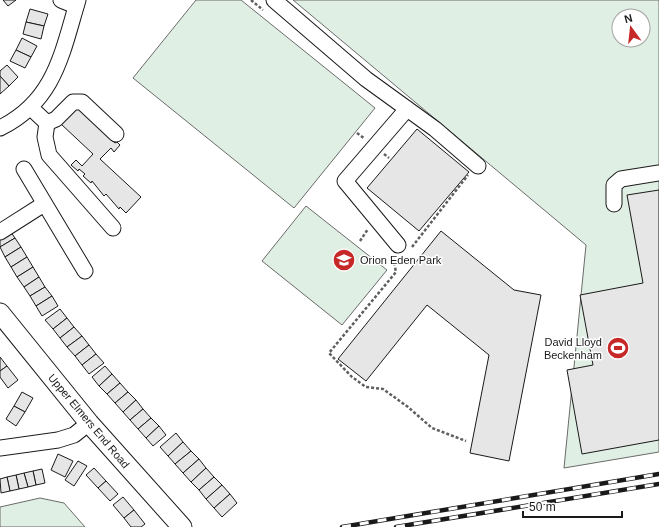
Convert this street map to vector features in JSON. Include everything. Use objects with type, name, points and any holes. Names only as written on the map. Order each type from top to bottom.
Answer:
[{"type":"main road","name":"Upper Elmers End Road","points":[[0,313],[89,423],[182,527]]},
{"type":"street","points":[[0,128],[31,108],[42,95],[56,71],[77,3],[61,0]]},
{"type":"street","points":[[274,0],[366,79],[435,129],[475,168]]},
{"type":"street","points":[[46,123],[56,119],[73,102],[82,102],[116,134]]},
{"type":"street","points":[[31,108],[46,123],[45,137],[49,155],[113,228]]},
{"type":"street","points":[[398,245],[345,181],[407,109]]},
{"type":"street","points":[[24,169],[85,271]]},
{"type":"street","points":[[614,204],[614,185],[621,179],[659,173]]},
{"type":"street","points":[[0,232],[44,204]]},
{"type":"street","points":[[0,448],[58,440],[74,435],[89,423]]},
{"type":"path","points":[[466,441],[432,428],[408,406],[382,389],[366,387],[352,377],[329,353],[396,272],[392,254],[398,245],[406,252],[475,168]]},
{"type":"green space","points":[[196,0],[241,0],[375,108],[294,208],[133,78]]},
{"type":"green space","points":[[293,0],[659,0],[659,452],[564,468],[586,245]]},
{"type":"green space","points":[[306,206],[387,270],[342,325],[262,261]]},
{"type":"green space","points":[[40,498],[64,503],[85,527],[0,527],[0,507]]},
{"type":"building","points":[[3,0],[16,0],[8,6]]},
{"type":"building","points":[[30,9],[48,14],[44,26],[26,22]]},
{"type":"building","points":[[26,22],[44,26],[41,39],[23,34]]},
{"type":"building","points":[[22,38],[37,46],[31,57],[16,50]]},
{"type":"building","points":[[16,50],[31,57],[25,68],[10,61]]},
{"type":"building","points":[[7,65],[18,77],[9,86],[0,76],[0,71]]},
{"type":"building","points":[[0,76],[9,86],[0,94]]},
{"type":"building","points":[[76,107],[83,114],[85,112],[92,119],[90,120],[115,143],[117,142],[120,145],[114,152],[111,148],[100,159],[141,197],[126,213],[120,207],[119,209],[106,194],[104,196],[92,181],[91,183],[83,176],[85,174],[79,169],[78,171],[71,165],[76,160],[82,166],[93,154],[61,124]]},
{"type":"building","points":[[417,129],[469,172],[419,231],[367,188]]},
{"type":"building","points":[[659,190],[659,440],[582,454],[567,370],[593,365],[580,295],[643,283],[627,195]]},
{"type":"building","points":[[8,228],[15,238],[0,247],[0,233]]},
{"type":"building","points":[[441,231],[514,290],[541,295],[509,461],[470,453],[489,355],[427,305],[366,381],[338,359]]},
{"type":"building","points":[[15,238],[21,247],[5,257],[0,247]]},
{"type":"building","points":[[21,247],[27,257],[11,267],[5,257]]},
{"type":"building","points":[[27,257],[33,267],[17,277],[11,267]]},
{"type":"building","points":[[33,267],[39,277],[24,287],[17,277]]},
{"type":"building","points":[[39,277],[45,287],[30,296],[24,287]]},
{"type":"building","points":[[45,287],[52,296],[36,306],[30,296]]},
{"type":"building","points":[[52,296],[58,306],[42,316],[36,306]]},
{"type":"building","points":[[60,309],[67,318],[53,329],[45,320]]},
{"type":"building","points":[[67,318],[74,327],[60,338],[53,329]]},
{"type":"building","points":[[74,327],[82,336],[67,347],[60,338]]},
{"type":"building","points":[[82,336],[89,345],[75,356],[67,347]]},
{"type":"building","points":[[89,345],[96,354],[82,365],[75,356]]},
{"type":"building","points":[[96,354],[104,363],[89,374],[82,365]]},
{"type":"building","points":[[0,357],[7,366],[0,371]]},
{"type":"building","points":[[7,366],[18,380],[8,388],[0,377],[0,371]]},
{"type":"building","points":[[105,366],[112,374],[99,386],[92,377]]},
{"type":"building","points":[[112,374],[120,383],[107,394],[99,386]]},
{"type":"building","points":[[120,383],[128,392],[115,403],[107,394]]},
{"type":"building","points":[[22,392],[33,398],[25,412],[14,406]]},
{"type":"building","points":[[128,392],[136,400],[123,412],[115,403]]},
{"type":"building","points":[[136,400],[143,409],[130,420],[123,412]]},
{"type":"building","points":[[14,406],[25,412],[16,426],[6,419]]},
{"type":"building","points":[[143,409],[151,418],[138,429],[130,420]]},
{"type":"building","points":[[151,418],[159,426],[146,438],[138,429]]},
{"type":"building","points":[[159,426],[166,435],[153,446],[146,438]]},
{"type":"building","points":[[176,433],[183,442],[168,456],[160,447]]},
{"type":"building","points":[[183,442],[191,451],[175,464],[168,456]]},
{"type":"building","points":[[191,451],[199,459],[183,473],[175,464]]},
{"type":"building","points":[[58,454],[73,461],[65,477],[51,470]]},
{"type":"building","points":[[199,459],[206,468],[191,482],[183,473]]},
{"type":"building","points":[[78,461],[87,466],[74,486],[65,480]]},
{"type":"building","points":[[94,468],[106,481],[98,488],[86,475]]},
{"type":"building","points":[[206,468],[214,477],[199,490],[191,482]]},
{"type":"building","points":[[42,469],[45,483],[36,485],[33,471]]},
{"type":"building","points":[[33,471],[36,485],[28,487],[24,473]]},
{"type":"building","points":[[24,473],[28,487],[19,489],[16,475]]},
{"type":"building","points":[[16,475],[19,489],[10,491],[7,477]]},
{"type":"building","points":[[7,477],[10,491],[1,493],[0,479]]},
{"type":"building","points":[[214,477],[222,485],[206,499],[199,490]]},
{"type":"building","points":[[106,481],[118,494],[110,501],[98,488]]},
{"type":"building","points":[[222,485],[230,494],[214,508],[206,499]]},
{"type":"building","points":[[230,494],[237,503],[222,517],[214,508]]},
{"type":"building","points":[[123,497],[134,510],[124,518],[113,505]]},
{"type":"building","points":[[134,510],[145,524],[141,527],[131,527],[124,518]]},
{"type":"railway","points":[[342,527],[659,474]]},
{"type":"railway","points":[[396,527],[659,484]]},
{"type":"place","name":"Orion Eden Park","points":[[344,260]]},
{"type":"place","name":"David Lloyd Beckenham","points":[[618,348]]}]
